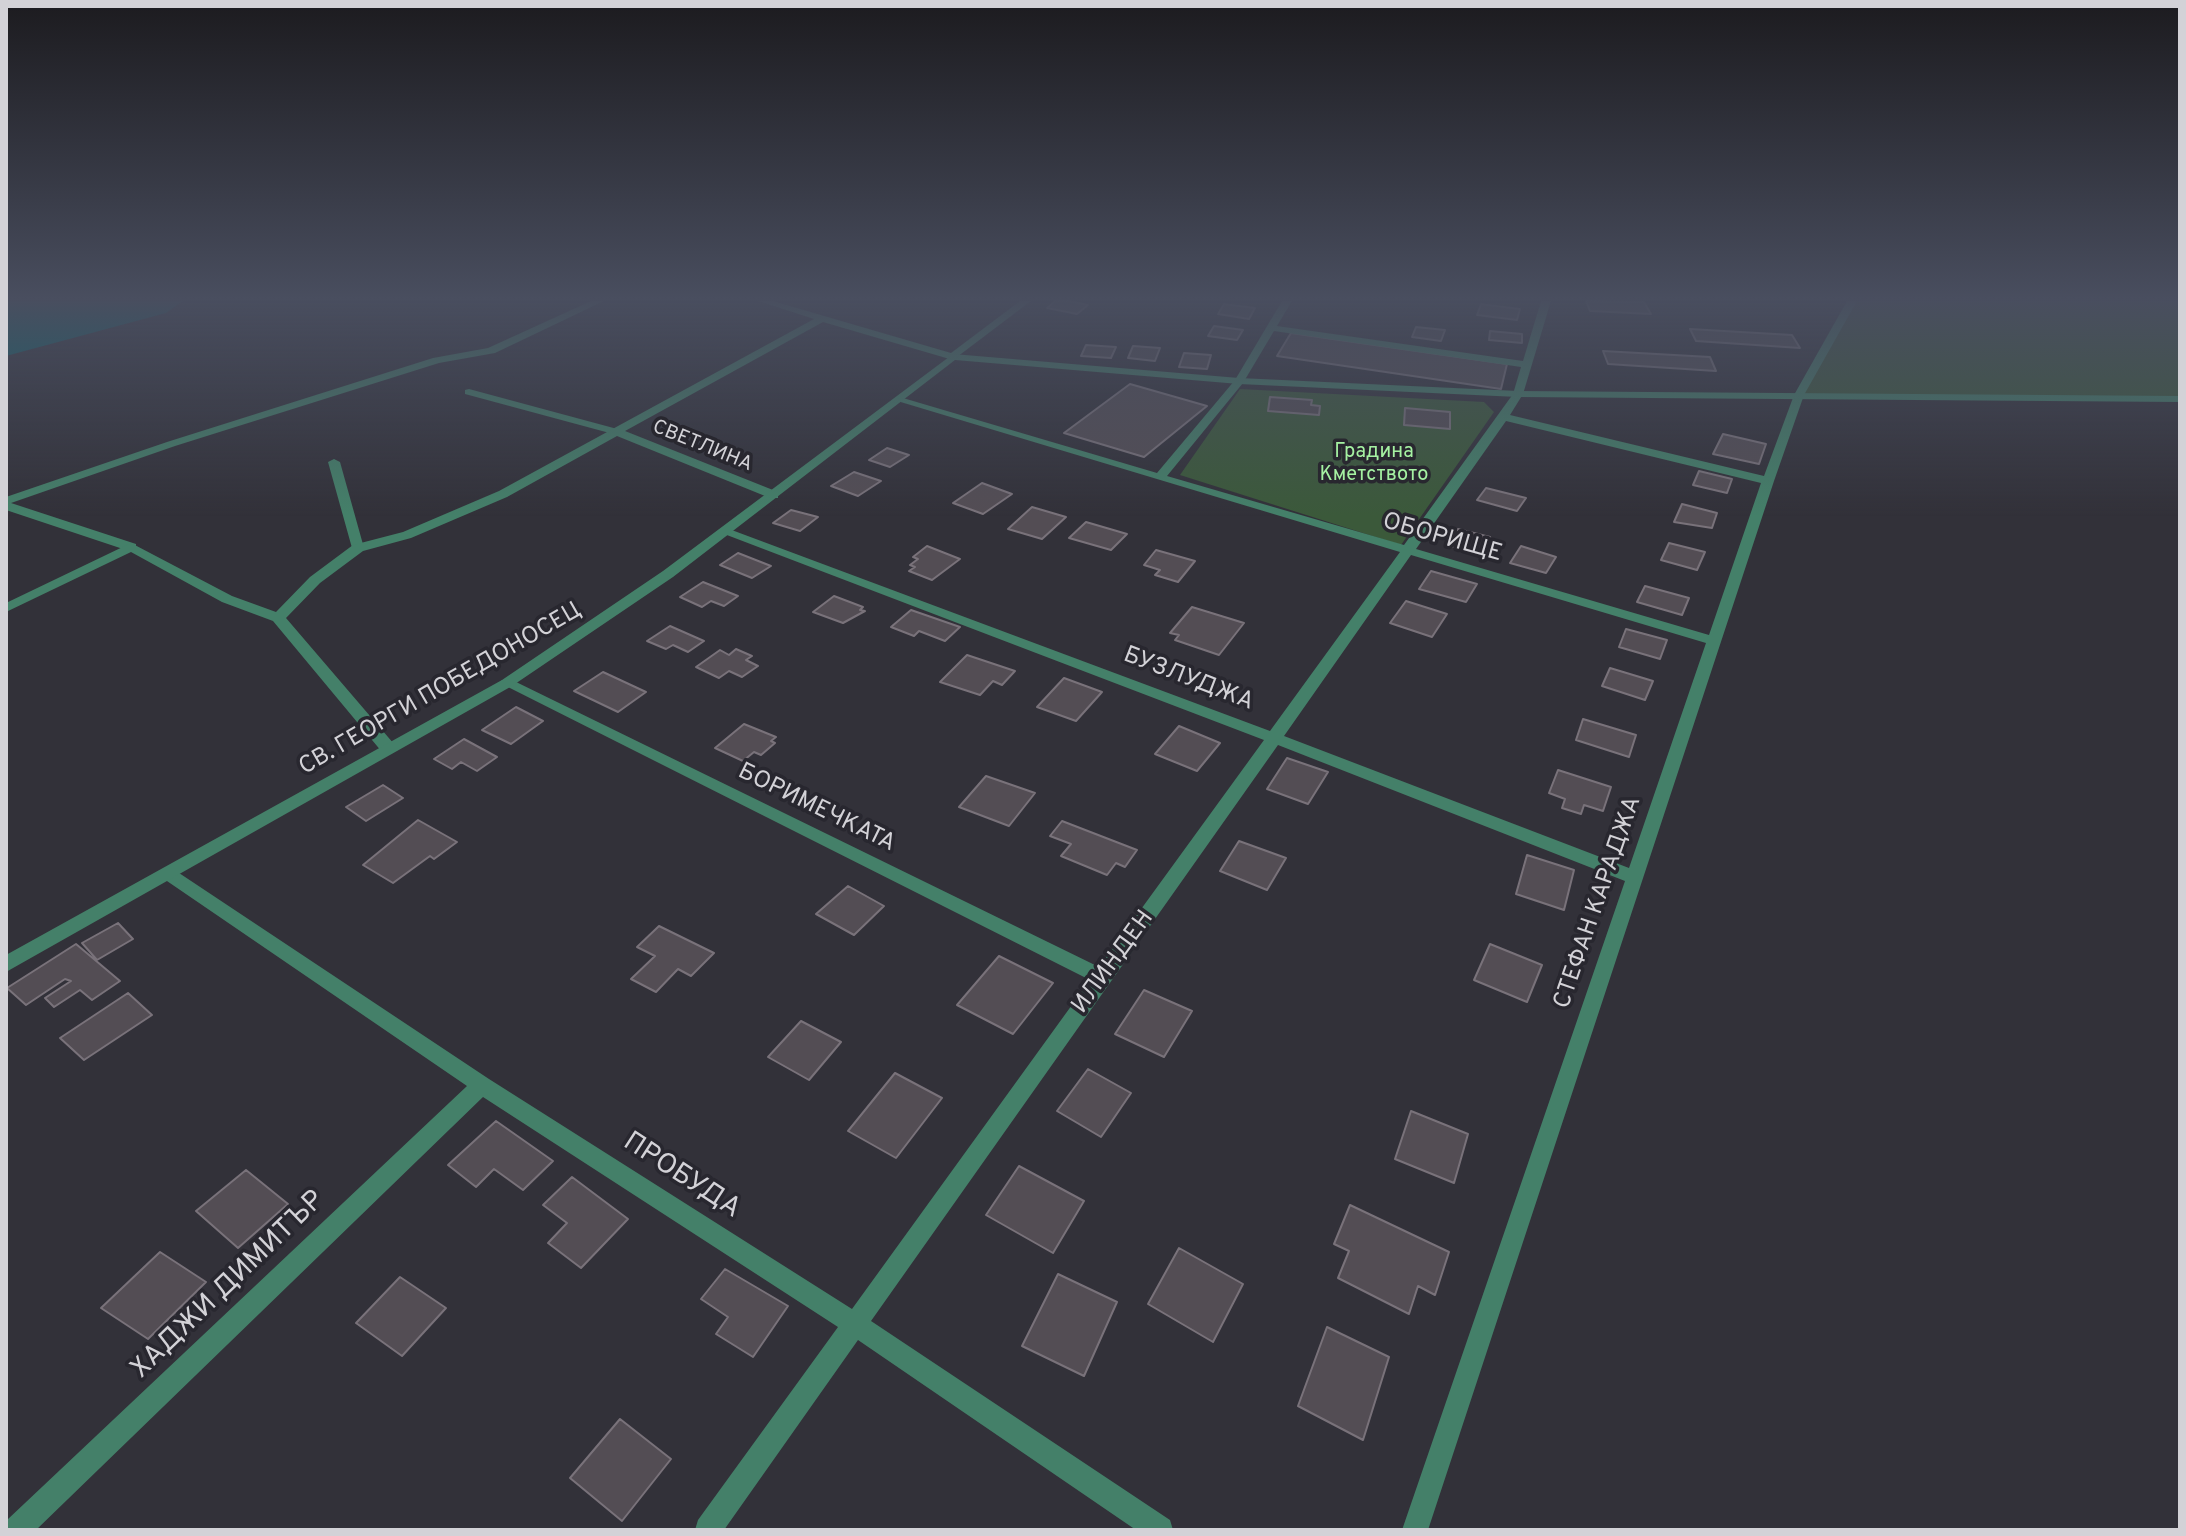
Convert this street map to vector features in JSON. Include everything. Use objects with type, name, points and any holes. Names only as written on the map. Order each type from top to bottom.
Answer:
[{"type":"street","points":[[6,504],[171,444],[397,373]]},
{"type":"street","points":[[278,618],[315,580],[358,548],[457,515],[724,373]]},
{"type":"street","name":"СВ. ГЕОРГИ ПОБЕДОНОСЕЦ","points":[[6,964],[507,683],[594,627],[725,532],[933,373]]},
{"type":"street","points":[[1140,373],[1239,381],[1518,394],[2180,399]]},
{"type":"street","points":[[1159,478],[1244,373]]},
{"type":"street","name":"ИЛИНДЕН","points":[[708,1530],[1503,417],[1518,394],[1525,373]]},
{"type":"street","name":"СТЕФАН КАРАДЖА","points":[[1415,1530],[1768,481],[1799,395],[1812,373]]},
{"type":"street","name":"СВЕТЛИНА","points":[[469,392],[617,432],[774,495]]},
{"type":"street","name":"ОБОРИЩЕ","points":[[899,400],[1714,641]]},
{"type":"street","points":[[1503,417],[1768,481]]},
{"type":"street","points":[[334,462],[358,548]]},
{"type":"street","points":[[6,504],[131,547],[227,599],[278,618],[388,748]]},
{"type":"street","name":"БУЗЛУДЖА","points":[[725,532],[1275,738],[1633,877]]},
{"type":"street","points":[[6,608],[131,547]]},
{"type":"street","name":"БОРИМЕЧКАТА","points":[[507,683],[1103,978]]},
{"type":"street","name":"ПРОБУДА","points":[[170,874],[482,1085],[856,1325],[1160,1530]]},
{"type":"street","name":"ХАДЖИ ДИМИТЪР","points":[[17,1530],[482,1085]]},
{"type":"green space","points":[[1812,373],[2180,373],[2180,399],[1799,395]]},
{"type":"green space","name":"Градина Кметството","points":[[1240,389],[1484,402],[1494,412],[1401,545],[1180,475]]},
{"type":"building","points":[[1390,373],[1505,373],[1501,389]]},
{"type":"building","points":[[1130,384],[1207,406],[1144,457],[1064,433]]},
{"type":"building","points":[[1270,397],[1312,400],[1311,405],[1320,406],[1319,415],[1268,411]]},
{"type":"building","points":[[1405,408],[1450,412],[1450,429],[1404,425]]},
{"type":"building","points":[[1723,434],[1766,444],[1759,464],[1713,454]]},
{"type":"building","points":[[887,448],[909,455],[890,467],[869,460]]},
{"type":"building","points":[[1699,471],[1732,479],[1727,493],[1693,485]]},
{"type":"building","points":[[854,472],[881,481],[858,496],[831,486]]},
{"type":"building","points":[[982,483],[1012,494],[983,514],[953,503]]},
{"type":"building","points":[[1486,488],[1526,498],[1517,511],[1477,500]]},
{"type":"building","points":[[1682,504],[1717,513],[1712,528],[1674,522]]},
{"type":"building","points":[[1032,507],[1066,517],[1042,539],[1008,529]]},
{"type":"building","points":[[791,510],[818,517],[800,531],[773,523]]},
{"type":"building","points":[[1086,522],[1127,534],[1111,550],[1069,538]]},
{"type":"building","points":[[1458,529],[1490,537],[1479,554],[1448,545]]},
{"type":"building","points":[[1669,543],[1705,552],[1697,570],[1661,560]]},
{"type":"building","points":[[927,546],[960,559],[932,580],[909,571],[915,567],[910,565],[918,559],[913,557]]},
{"type":"building","points":[[1521,546],[1556,557],[1546,573],[1510,563]]},
{"type":"building","points":[[1156,550],[1195,561],[1178,582],[1155,575],[1160,570],[1144,565]]},
{"type":"building","points":[[738,553],[771,566],[752,578],[720,565]]},
{"type":"building","points":[[1431,571],[1477,584],[1466,602],[1419,589]]},
{"type":"building","points":[[703,582],[738,596],[724,606],[711,601],[702,607],[680,597]]},
{"type":"building","points":[[1645,586],[1689,598],[1682,615],[1637,602]]},
{"type":"building","points":[[834,596],[863,607],[860,610],[865,611],[843,623],[813,612]]},
{"type":"building","points":[[1406,601],[1447,614],[1432,637],[1390,623]]},
{"type":"building","points":[[1192,607],[1244,623],[1219,655],[1175,640],[1179,635],[1170,633]]},
{"type":"building","points":[[911,610],[960,627],[945,641],[919,631],[914,636],[891,627]]},
{"type":"building","points":[[670,626],[704,641],[688,652],[673,645],[666,649],[647,641]]},
{"type":"building","points":[[1626,629],[1667,640],[1660,659],[1619,647]]},
{"type":"building","points":[[736,649],[752,656],[746,660],[758,666],[742,677],[729,671],[719,678],[696,667],[720,650],[729,655]]},
{"type":"building","points":[[967,655],[1015,671],[1002,685],[993,681],[980,695],[940,682]]},
{"type":"building","points":[[1610,668],[1653,681],[1645,700],[1602,686]]},
{"type":"building","points":[[603,672],[646,692],[618,712],[574,691]]},
{"type":"building","points":[[1064,678],[1102,692],[1076,721],[1037,707]]},
{"type":"building","points":[[516,707],[543,721],[511,744],[482,730]]},
{"type":"building","points":[[1583,719],[1636,735],[1629,757],[1576,740]]},
{"type":"building","points":[[744,724],[776,737],[771,741],[775,743],[761,755],[754,752],[743,761],[715,748]]},
{"type":"building","points":[[1179,726],[1220,743],[1197,771],[1155,754]]},
{"type":"building","points":[[464,739],[497,757],[477,771],[461,762],[452,769],[434,759]]},
{"type":"building","points":[[1287,758],[1328,772],[1308,804],[1267,789]]},
{"type":"building","points":[[1558,770],[1611,787],[1603,811],[1584,805],[1581,814],[1562,808],[1565,799],[1549,793]]},
{"type":"building","points":[[986,776],[1035,793],[1009,826],[959,807]]},
{"type":"building","points":[[383,785],[403,798],[366,821],[346,807]]},
{"type":"building","points":[[418,820],[457,842],[434,859],[430,856],[393,883],[363,865]]},
{"type":"building","points":[[1062,821],[1137,850],[1125,867],[1116,863],[1107,875],[1061,856],[1071,844],[1050,836]]},
{"type":"building","points":[[1239,841],[1286,858],[1267,890],[1220,871]]},
{"type":"building","points":[[1527,855],[1574,870],[1564,910],[1516,894]]},
{"type":"building","points":[[848,886],[884,906],[854,935],[816,914]]},
{"type":"building","points":[[118,923],[133,939],[97,960],[82,943]]},
{"type":"building","points":[[659,926],[714,953],[691,976],[678,969],[656,992],[631,979],[655,956],[637,947]]},
{"type":"building","points":[[76,944],[120,981],[92,1000],[80,990],[54,1007],[45,998],[71,981],[65,979],[26,1005],[7,988]]},
{"type":"building","points":[[1490,944],[1542,965],[1527,1002],[1474,980]]},
{"type":"building","points":[[999,956],[1053,983],[1013,1034],[957,1005]]},
{"type":"building","points":[[1144,990],[1192,1011],[1164,1057],[1115,1034]]},
{"type":"building","points":[[128,993],[152,1015],[84,1060],[60,1038]]},
{"type":"building","points":[[801,1021],[841,1042],[809,1080],[768,1057]]},
{"type":"building","points":[[1088,1069],[1131,1093],[1101,1137],[1057,1111]]},
{"type":"building","points":[[895,1073],[942,1098],[896,1158],[848,1131]]},
{"type":"building","points":[[1411,1111],[1468,1134],[1454,1183],[1395,1159]]},
{"type":"building","points":[[496,1121],[553,1161],[523,1190],[494,1169],[476,1187],[448,1165]]},
{"type":"building","points":[[1019,1166],[1084,1201],[1053,1253],[986,1215]]},
{"type":"building","points":[[246,1170],[288,1204],[238,1248],[196,1211]]},
{"type":"building","points":[[572,1177],[628,1219],[581,1268],[548,1243],[567,1223],[543,1205]]},
{"type":"building","points":[[1350,1205],[1449,1252],[1435,1295],[1418,1286],[1409,1314],[1338,1278],[1349,1251],[1334,1244]]},
{"type":"building","points":[[1179,1248],[1243,1284],[1213,1342],[1148,1304]]},
{"type":"building","points":[[160,1252],[206,1282],[148,1339],[101,1308]]},
{"type":"building","points":[[725,1269],[788,1306],[753,1357],[716,1334],[728,1317],[701,1299]]},
{"type":"building","points":[[1058,1274],[1117,1302],[1084,1376],[1022,1346]]},
{"type":"building","points":[[400,1277],[446,1308],[402,1356],[356,1323]]},
{"type":"building","points":[[1327,1327],[1389,1357],[1363,1440],[1298,1406]]},
{"type":"building","points":[[620,1419],[671,1459],[622,1521],[570,1478]]}]
